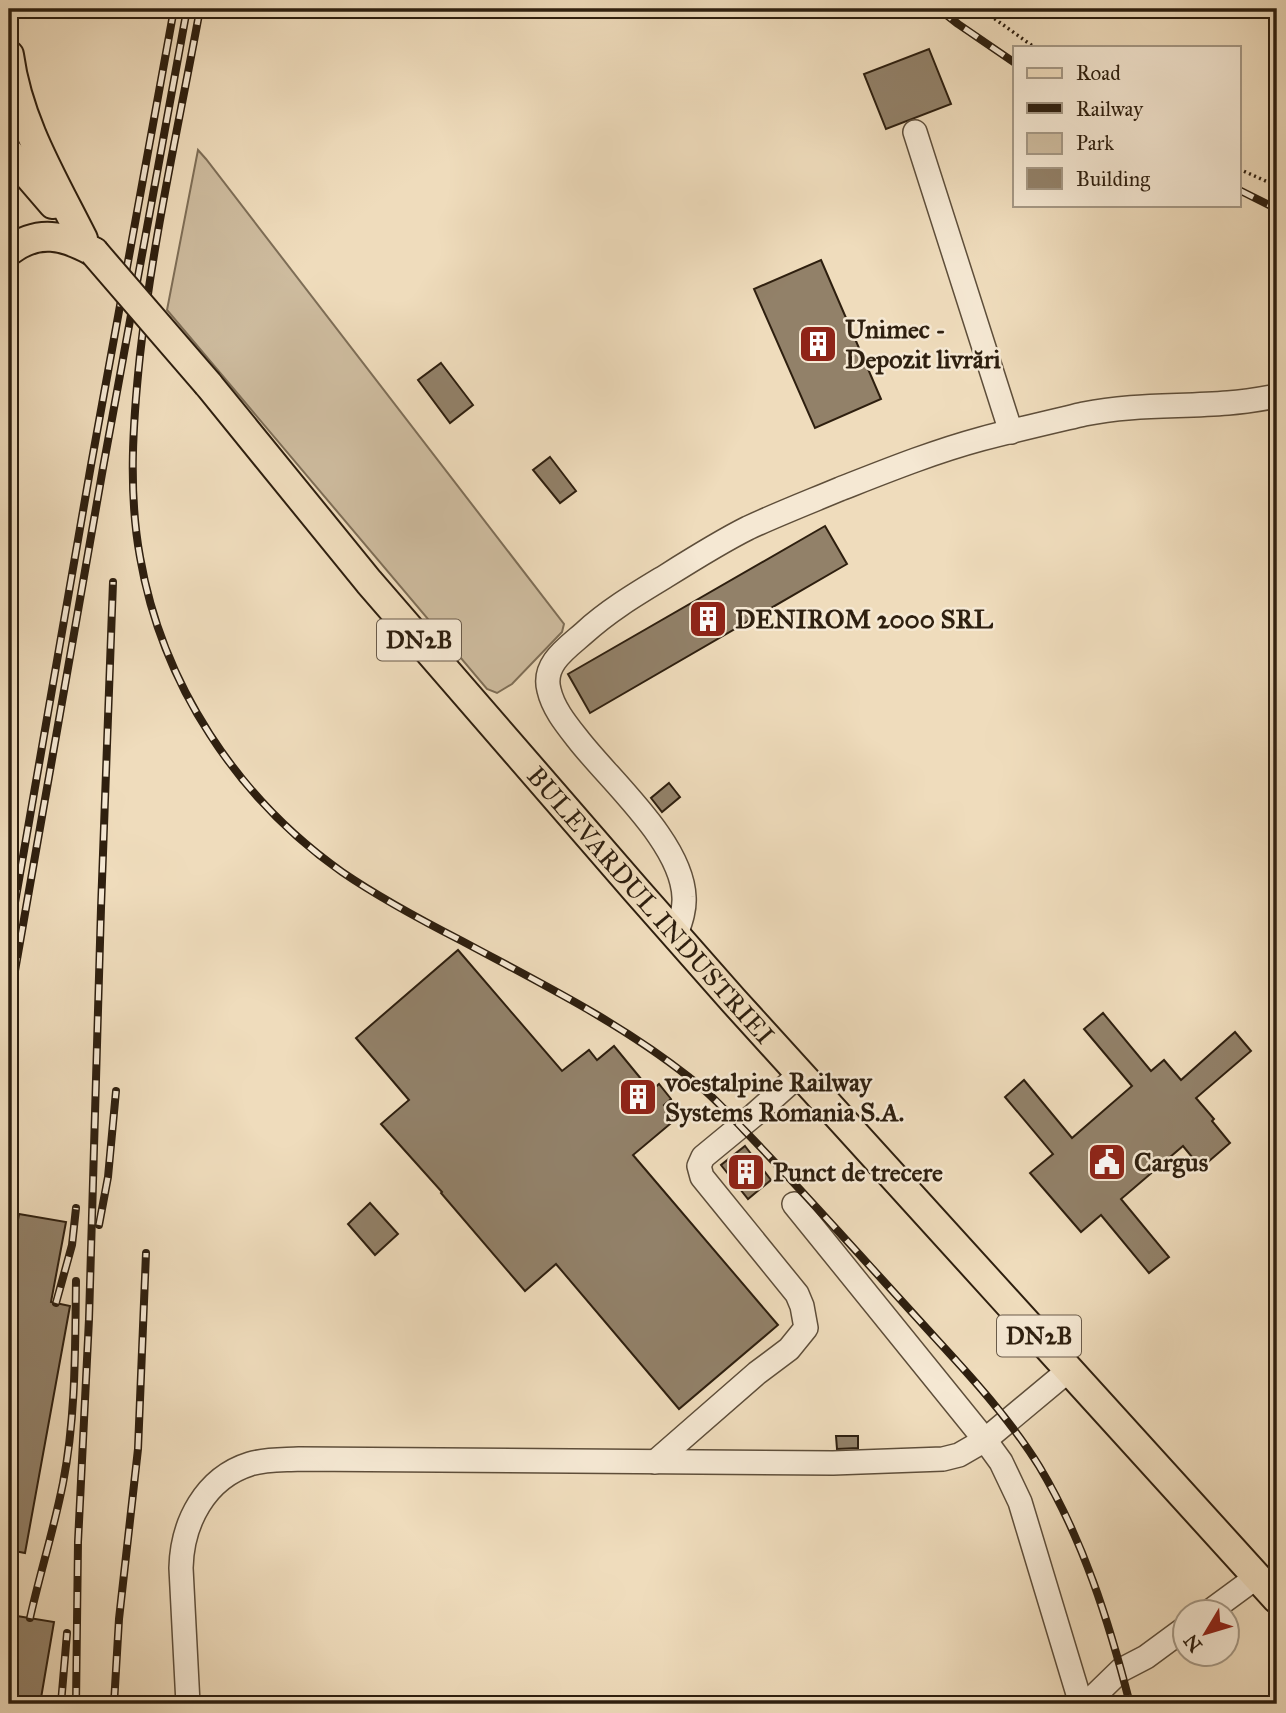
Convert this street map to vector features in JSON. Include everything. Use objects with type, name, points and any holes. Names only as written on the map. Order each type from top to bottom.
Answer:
[{"type":"main road","name":"DN2B","points":[[9,55],[17,95],[28,127],[88,245]]},
{"type":"main road","name":"DN2B","points":[[9,153],[88,245]]},
{"type":"main road","name":"DN2B","points":[[18,246],[45,237],[62,238],[88,245]]},
{"type":"main road","name":"BULEVARDUL INDUSTRIEI","points":[[88,245],[208,384],[369,583],[676,935],[1277,1599]]},
{"type":"street","points":[[915,132],[1011,432]]},
{"type":"street","points":[[676,935],[684,898],[676,866],[642,814],[582,745],[556,707],[549,690],[548,676],[559,655],[611,610],[698,556],[750,527],[888,470],[980,439],[1087,414],[1122,408],[1230,403],[1277,396]]},
{"type":"street","points":[[655,1462],[757,1373],[789,1349],[806,1328],[797,1294],[702,1177],[699,1166],[703,1157],[801,1073]]},
{"type":"street","points":[[794,1204],[1001,1462],[1020,1502],[1084,1704],[1121,1670],[1170,1640]]},
{"type":"street","points":[[188,1704],[181,1549],[190,1518],[209,1490],[248,1464],[266,1460],[299,1459],[833,1463],[928,1461],[959,1455],[985,1440],[1069,1370]]},
{"type":"street","points":[[1228,1598],[1258,1576]]},
{"type":"path","points":[[981,9],[1033,46]]},
{"type":"path","points":[[1240,169],[1277,186]]},
{"type":"green space","points":[[198,150],[564,624],[562,632],[512,684],[497,693],[487,689],[167,310]]},
{"type":"building","points":[[929,49],[951,104],[886,129],[864,74]]},
{"type":"building","name":"Unimec - Depozit livrări","points":[[821,260],[881,399],[815,428],[754,289]]},
{"type":"building","points":[[441,363],[473,405],[450,423],[418,380]]},
{"type":"building","points":[[550,457],[576,491],[560,503],[533,470]]},
{"type":"building","name":"DENIROM 2000 SRL","points":[[825,526],[847,564],[590,713],[568,674]]},
{"type":"building","points":[[669,783],[680,797],[662,812],[651,798]]},
{"type":"building","points":[[458,950],[562,1071],[589,1050],[597,1060],[614,1046],[651,1091],[659,1084],[671,1099],[664,1105],[676,1119],[633,1155],[778,1325],[679,1409],[556,1264],[525,1291],[381,1124],[409,1100],[356,1038]]},
{"type":"building","points":[[1103,1013],[1151,1071],[1164,1060],[1181,1080],[1235,1032],[1251,1051],[1196,1098],[1230,1143],[1201,1168],[1183,1146],[1121,1199],[1169,1257],[1149,1273],[1101,1215],[1081,1232],[1030,1173],[1053,1154],[1005,1097],[1024,1080],[1072,1138],[1132,1086],[1084,1029]]},
{"type":"building","name":"Punct de trecere","points":[[745,1146],[771,1180],[748,1199],[721,1165]]},
{"type":"building","points":[[370,1203],[398,1234],[375,1255],[348,1224]]},
{"type":"building","points":[[19,1214],[66,1222],[51,1302],[70,1306],[25,1553],[9,1550],[9,1270]]},
{"type":"building","points":[[836,1436],[858,1436],[858,1448],[837,1449]]},
{"type":"building","points":[[17,1616],[54,1622],[40,1704],[9,1704],[9,1663]]},
{"type":"railway","points":[[9,937],[174,9]]},
{"type":"railway","points":[[9,1005],[187,9]]},
{"type":"railway","points":[[200,9],[152,268],[140,355],[133,456],[134,507],[140,557],[151,604],[166,649],[186,693],[210,734],[238,773],[269,809],[304,842],[342,872],[386,900],[550,988],[664,1058],[704,1090],[780,1167],[979,1386],[1039,1466],[1082,1552],[1113,1642],[1130,1704]]},
{"type":"railway","points":[[939,9],[1013,62]]},
{"type":"railway","points":[[1240,190],[1277,209]]},
{"type":"railway","points":[[76,1704],[78,1542],[89,1319],[113,582]]},
{"type":"railway","points":[[99,1225],[108,1177],[116,1091]]},
{"type":"railway","points":[[56,1303],[72,1245],[76,1208]]},
{"type":"railway","points":[[114,1704],[119,1619],[138,1449],[146,1253]]},
{"type":"railway","points":[[30,1618],[67,1458],[74,1382],[76,1281]]},
{"type":"railway","points":[[61,1704],[67,1633]]},
{"type":"place","name":"Unimec - Depozit livrări","points":[[818,344]]},
{"type":"place","name":"DENIROM 2000 SRL","points":[[708,619]]},
{"type":"place","name":"voestalpine Railway Systems Romania S.A.","points":[[638,1097]]},
{"type":"place","name":"Cargus","points":[[1107,1162]]},
{"type":"place","name":"Punct de trecere","points":[[746,1172]]}]
